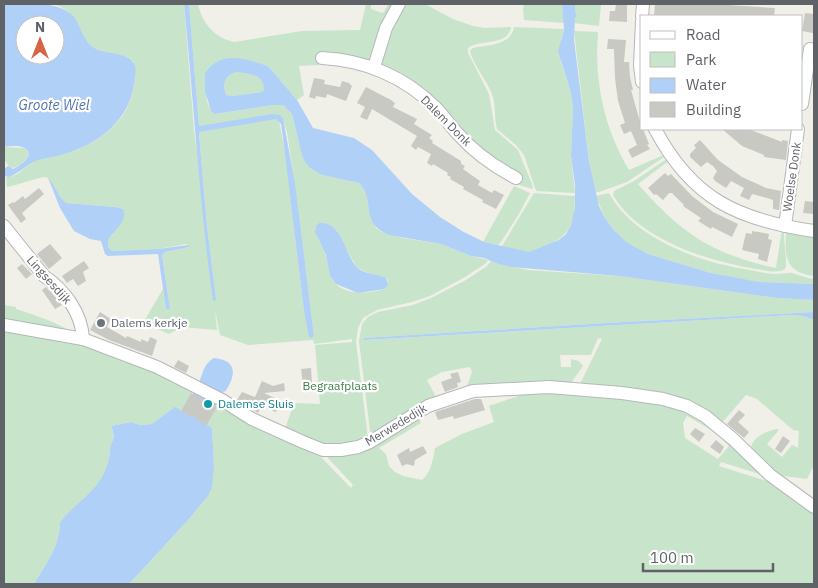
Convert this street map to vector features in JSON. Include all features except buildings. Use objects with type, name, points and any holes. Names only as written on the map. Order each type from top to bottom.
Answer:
[{"type":"street","points":[[374,67],[386,28],[399,4]]},
{"type":"street","points":[[803,96],[809,49]]},
{"type":"street","name":"Dalem Donk","points":[[322,58],[350,61],[374,67],[391,75],[417,92],[435,107],[459,136],[474,149],[516,178]]},
{"type":"street","name":"Woelse Donk","points":[[656,130],[670,155],[704,191],[728,207],[759,220],[814,231]]},
{"type":"street","name":"Woelse Donk","points":[[785,226],[798,130]]},
{"type":"street","name":"Lingsesdijk","points":[[4,226],[44,276],[52,281],[73,307],[81,321],[83,340]]},
{"type":"street","name":"Merwededijk","points":[[4,325],[83,340],[158,367],[195,385],[252,419],[324,450],[352,448],[370,442],[428,406],[473,391],[549,387],[622,393],[663,399],[687,406],[705,416],[733,439],[770,475],[814,507]]},
{"type":"green space","name":"Begraafplaats","points":[[51,4],[184,4],[194,130],[216,300],[199,134],[200,132],[271,119],[279,121],[285,151],[304,311],[312,338],[314,336],[292,166],[287,132],[282,117],[199,126],[189,4],[198,4],[210,29],[221,37],[234,42],[302,31],[360,30],[366,4],[371,4],[371,9],[382,13],[388,4],[395,4],[371,59],[328,54],[326,51],[320,51],[319,65],[299,66],[304,95],[297,100],[269,67],[265,65],[232,59],[218,62],[205,73],[207,101],[211,111],[216,114],[283,105],[292,114],[298,139],[310,168],[322,175],[359,183],[366,192],[376,228],[382,232],[403,238],[441,244],[471,256],[488,260],[465,277],[430,296],[377,310],[363,318],[358,328],[356,342],[367,430],[365,439],[328,447],[285,429],[294,403],[320,404],[315,345],[352,342],[352,339],[314,344],[313,340],[248,345],[220,335],[215,310],[217,330],[182,327],[169,334],[143,323],[163,289],[166,309],[170,309],[162,255],[165,252],[189,247],[187,244],[158,249],[111,251],[108,246],[108,240],[120,225],[124,214],[123,209],[66,203],[61,199],[47,177],[7,187],[6,177],[18,173],[32,162],[67,153],[100,138],[118,122],[130,101],[134,82],[134,62],[93,47],[83,36],[73,17],[61,7]],"holes":[[[319,223],[337,230],[357,267],[365,272],[388,280],[385,289],[360,293],[341,288],[336,284],[331,276],[326,255],[317,238],[316,226]]]},
{"type":"green space","points":[[406,4],[425,4],[453,19],[473,26],[485,28],[511,27],[505,37],[473,45],[468,48],[468,53],[489,94],[495,130],[518,150],[533,189],[515,184],[521,174],[501,165],[382,65],[390,33]]},
{"type":"green space","points":[[524,4],[562,4],[564,23],[524,20]]},
{"type":"green space","points":[[575,4],[601,4],[599,26],[574,23],[577,13],[575,12]]},
{"type":"green space","points":[[514,27],[564,29],[561,40],[561,62],[571,93],[573,108],[571,156],[575,193],[536,191],[524,155],[516,145],[497,129],[492,94],[470,51],[473,48],[498,44],[508,38]]},
{"type":"green space","points":[[574,31],[598,32],[599,86],[603,104],[613,138],[629,170],[667,155],[627,182],[599,192],[596,192],[589,161]]},
{"type":"green space","points":[[237,72],[251,74],[259,78],[265,90],[232,96],[226,95],[225,80]]},
{"type":"green space","points":[[4,147],[25,148],[29,153],[22,164],[10,168],[4,159]]},
{"type":"green space","points":[[668,158],[670,160],[638,184],[669,216],[683,228],[715,248],[733,256],[776,268],[782,229],[784,229],[785,269],[774,271],[756,269],[697,254],[657,236],[625,211],[613,195],[614,191],[634,181]]},
{"type":"green space","points":[[514,186],[530,193],[519,214],[498,245],[483,242]]},
{"type":"green space","points":[[534,193],[575,196],[574,213],[570,226],[562,237],[555,242],[534,251],[522,251],[502,246]]},
{"type":"green space","points":[[609,193],[620,209],[635,223],[652,236],[690,255],[731,267],[770,274],[792,273],[814,279],[814,284],[759,282],[739,279],[711,273],[648,254],[625,242],[605,218],[596,196]]},
{"type":"green space","points":[[786,230],[814,233],[814,276],[797,271],[788,261]]},
{"type":"green space","points":[[491,261],[528,270],[619,276],[777,298],[814,300],[814,312],[363,338],[364,340],[790,315],[804,316],[814,320],[814,465],[807,479],[776,475],[751,447],[758,437],[777,429],[779,430],[767,444],[782,457],[792,445],[798,448],[799,431],[793,430],[757,399],[746,395],[720,425],[709,416],[580,384],[602,339],[598,338],[591,355],[560,355],[561,367],[571,367],[571,359],[579,361],[583,366],[571,383],[467,386],[472,372],[470,367],[442,372],[427,380],[436,397],[373,435],[370,431],[359,341],[362,324],[368,317],[378,312],[413,305],[431,298],[466,280],[487,266]]},
{"type":"green space","points":[[4,305],[16,307],[16,309],[62,326],[76,335],[4,324]]},
{"type":"green space","points":[[4,330],[90,347],[194,388],[181,411],[175,408],[153,424],[140,425],[131,422],[111,426],[113,439],[108,467],[103,478],[93,492],[60,522],[55,547],[34,584],[4,584]]},
{"type":"green space","points":[[533,391],[636,398],[690,411],[713,431],[687,416],[683,423],[685,438],[718,459],[729,446],[716,433],[719,430],[766,476],[721,462],[719,466],[776,484],[814,511],[814,584],[129,584],[208,496],[214,465],[212,428],[207,425],[219,403],[317,453],[351,488],[353,485],[328,458],[328,455],[417,417],[421,423],[379,448],[386,454],[389,466],[395,472],[403,476],[422,480],[430,470],[435,448],[462,434],[494,422],[489,406]]},
{"type":"water","name":"Groote Wiel","points":[[4,4],[42,4],[61,8],[75,18],[84,38],[93,47],[123,56],[134,63],[136,71],[131,96],[126,108],[111,129],[89,144],[61,155],[34,161],[9,177],[4,176],[4,169],[8,166],[13,169],[25,161],[28,156],[29,153],[25,148],[15,146],[4,147]]},
{"type":"water","points":[[184,4],[189,4],[199,126],[273,114],[280,115],[283,118],[295,184],[314,336],[312,338],[309,337],[304,311],[281,124],[276,119],[200,132],[199,134],[216,300],[213,301],[200,190]]},
{"type":"water","points":[[562,4],[575,4],[575,12],[577,14],[574,40],[589,161],[599,206],[614,230],[626,242],[648,254],[711,273],[759,282],[814,284],[814,300],[777,298],[619,276],[511,267],[484,258],[471,256],[441,244],[389,235],[374,224],[367,197],[359,183],[322,175],[310,168],[305,162],[292,114],[283,105],[215,114],[211,111],[205,91],[205,73],[218,61],[232,58],[265,65],[269,67],[297,100],[313,128],[354,138],[372,150],[412,194],[440,217],[462,231],[484,242],[529,252],[559,240],[566,234],[571,225],[575,207],[575,185],[571,156],[573,108],[571,93],[558,51],[564,30]],"holes":[[[237,72],[251,74],[259,78],[264,90],[262,92],[232,96],[226,95],[225,80]]]},
{"type":"water","points":[[49,180],[66,203],[123,209],[124,218],[108,240],[108,246],[111,251],[158,249],[189,245],[189,247],[165,252],[162,255],[170,309],[166,309],[158,254],[108,256],[105,254],[101,241],[90,239],[74,231],[60,208]]},
{"type":"water","points":[[319,223],[334,227],[352,261],[360,270],[386,278],[388,284],[385,289],[358,293],[336,284],[330,276],[326,255],[315,232],[316,226]]},
{"type":"water","points":[[814,312],[814,320],[804,316],[790,315],[364,340],[363,338],[606,323]]},
{"type":"water","points":[[214,358],[222,359],[231,365],[233,375],[229,386],[224,391],[206,424],[212,428],[214,465],[212,487],[208,496],[129,584],[34,584],[55,547],[60,522],[92,491],[104,474],[114,437],[111,426],[131,422],[140,425],[152,424],[175,407],[182,411],[196,388],[208,362]]},
{"type":"place","name":"Dalems kerkje","points":[[101,323]]},
{"type":"place","name":"Dalemse Sluis","points":[[208,404]]}]
